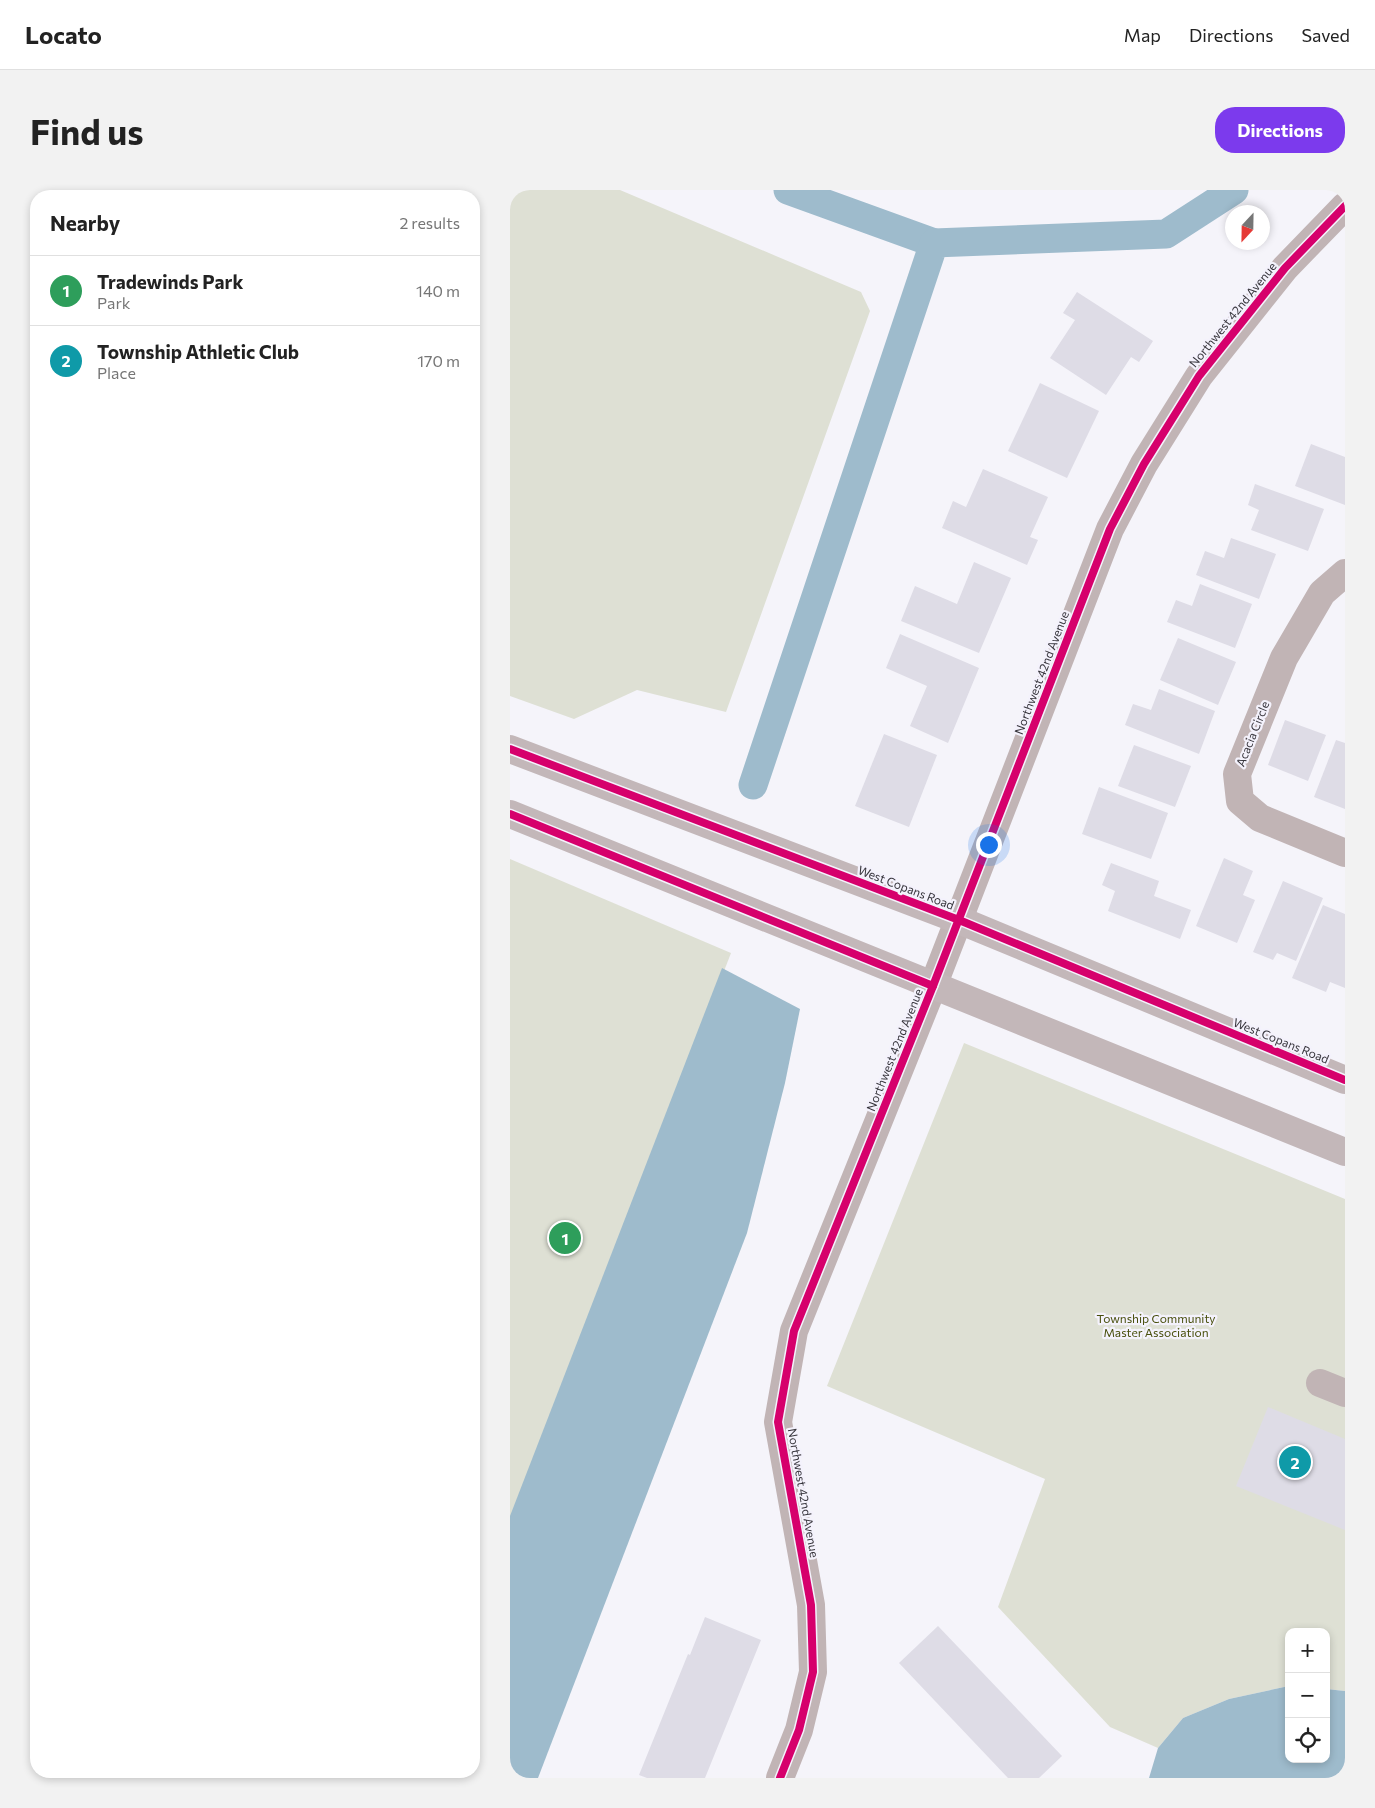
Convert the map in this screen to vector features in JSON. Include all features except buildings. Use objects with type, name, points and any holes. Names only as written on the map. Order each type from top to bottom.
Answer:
[{"type":"main road","name":"West Copans Road","points":[[510,749],[958,920],[1345,1080]]},
{"type":"main road","points":[[510,814],[1345,1152]]},
{"type":"street","name":"Northwest 42nd Avenue","points":[[780,1778],[799,1730],[813,1672],[811,1606],[778,1422],[794,1331],[933,986],[1110,529],[1144,464],[1198,376],[1285,268],[1345,206]]},
{"type":"street","name":"Acacia Circle","points":[[1345,573],[1322,593],[1284,658],[1237,774],[1240,801],[1260,818],[1345,853]]},
{"type":"street","points":[[1320,1383],[1345,1393]]},
{"type":"green space","points":[[510,190],[620,190],[861,292],[870,311],[726,712],[637,690],[574,719],[510,696]]},
{"type":"green space","points":[[510,859],[731,953],[510,1523]]},
{"type":"green space","name":"Township Community Master Association","points":[[964,1043],[1345,1199],[1345,1691],[1330,1689],[1330,1628],[1285,1628],[1285,1687],[1229,1699],[1183,1718],[1158,1748],[1110,1727],[998,1607],[1045,1479],[827,1386]]},
{"type":"water","points":[[722,968],[800,1009],[785,1083],[747,1233],[538,1778],[510,1778],[510,1516]]},
{"type":"water","points":[[1285,1687],[1285,1763],[1330,1763],[1330,1689],[1345,1691],[1345,1778],[1149,1778],[1158,1748],[1183,1718],[1229,1699]]},
{"type":"waterway","points":[[788,190],[934,243]]},
{"type":"waterway","points":[[753,785],[934,243],[1166,234],[1234,190]]},
{"type":"cycle path","points":[[780,1778],[799,1730],[813,1672],[811,1605],[778,1422],[794,1331],[933,986],[1110,529],[1144,464],[1199,376],[1285,268],[1345,206]]},
{"type":"cycle path","points":[[510,749],[959,920],[1345,1080]]},
{"type":"cycle path","points":[[510,814],[933,986]]},
{"type":"place","name":"Tradewinds Park","points":[[565,1238]]},
{"type":"place","name":"Township Athletic Club","points":[[1295,1462]]}]
